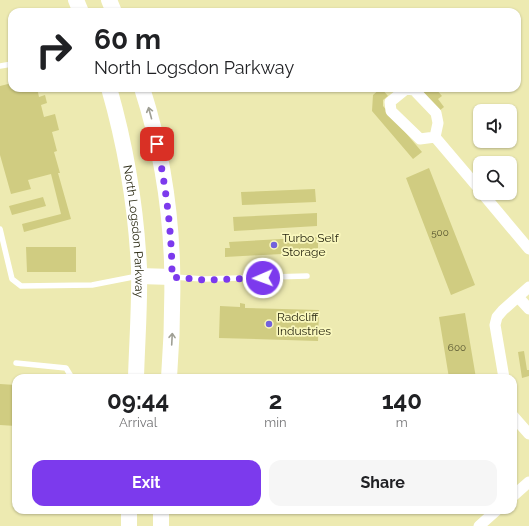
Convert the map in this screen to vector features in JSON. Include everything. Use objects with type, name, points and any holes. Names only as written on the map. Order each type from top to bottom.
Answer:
[{"type":"main road","name":"North Logsdon Parkway","points":[[110,92],[126,157],[136,231],[139,276],[136,374]]},
{"type":"main road","points":[[143,92],[155,133],[162,165],[170,229],[172,324],[169,374]]},
{"type":"main road","points":[[139,276],[172,277]]},
{"type":"main road","points":[[129,514],[129,526]]},
{"type":"main road","points":[[160,526],[162,514]]},
{"type":"street","points":[[402,92],[390,102],[391,111],[420,139],[435,137]]},
{"type":"street","points":[[416,92],[436,113],[438,123],[435,137]]},
{"type":"street","points":[[435,137],[473,182]]},
{"type":"street","points":[[488,200],[529,249]]},
{"type":"street","points":[[503,374],[495,325],[497,317],[529,287]]},
{"type":"street","points":[[518,297],[529,309]]},
{"type":"street","points":[[517,420],[529,434]]},
{"type":"street","points":[[517,492],[529,482]]},
{"type":"street","points":[[479,526],[492,514]]},
{"type":"lane","points":[[0,229],[12,279],[21,286],[92,285],[139,276]]},
{"type":"lane","points":[[172,277],[204,280],[307,276]]},
{"type":"lane","points":[[16,362],[66,368],[70,374]]},
{"type":"building","points":[[8,84],[8,92],[38,92],[39,97],[45,95],[47,103],[41,105],[44,117],[55,114],[59,130],[52,132],[57,151],[54,152],[60,173],[58,173],[71,219],[24,232],[22,224],[61,214],[51,174],[28,180],[31,189],[11,194],[0,155],[0,86]]},
{"type":"building","points":[[376,92],[384,92],[388,96],[383,100],[383,106],[422,152],[413,159],[372,111],[373,95]]},
{"type":"building","points":[[423,92],[438,92],[442,96],[438,99],[444,107],[439,111]]},
{"type":"building","points":[[429,168],[475,285],[451,295],[406,178]]},
{"type":"building","points":[[315,189],[316,202],[242,205],[241,192]]},
{"type":"building","points":[[43,197],[46,206],[12,215],[9,206]]},
{"type":"building","points":[[317,213],[317,226],[234,231],[233,217]]},
{"type":"building","name":"Turbo Self Storage","points":[[318,237],[318,252],[225,257],[225,248],[230,248],[229,242]]},
{"type":"building","points":[[26,247],[76,247],[76,272],[27,272]]},
{"type":"building","name":"Radcliff Industries","points":[[240,303],[245,304],[245,308],[319,310],[318,341],[219,338],[220,306],[240,307]]},
{"type":"building","points":[[465,313],[475,374],[448,374],[439,317]]},
{"type":"building","points":[[524,351],[529,376],[522,378],[518,352]]},
{"type":"building","points":[[0,384],[12,385],[12,426],[0,425]]},
{"type":"place","name":"Turbo Self Storage","points":[[274,245]]},
{"type":"place","name":"Radcliff Industries","points":[[269,324]]},
{"type":"route","points":[[157,144],[162,165],[170,229],[172,277],[204,280],[263,278]]}]
